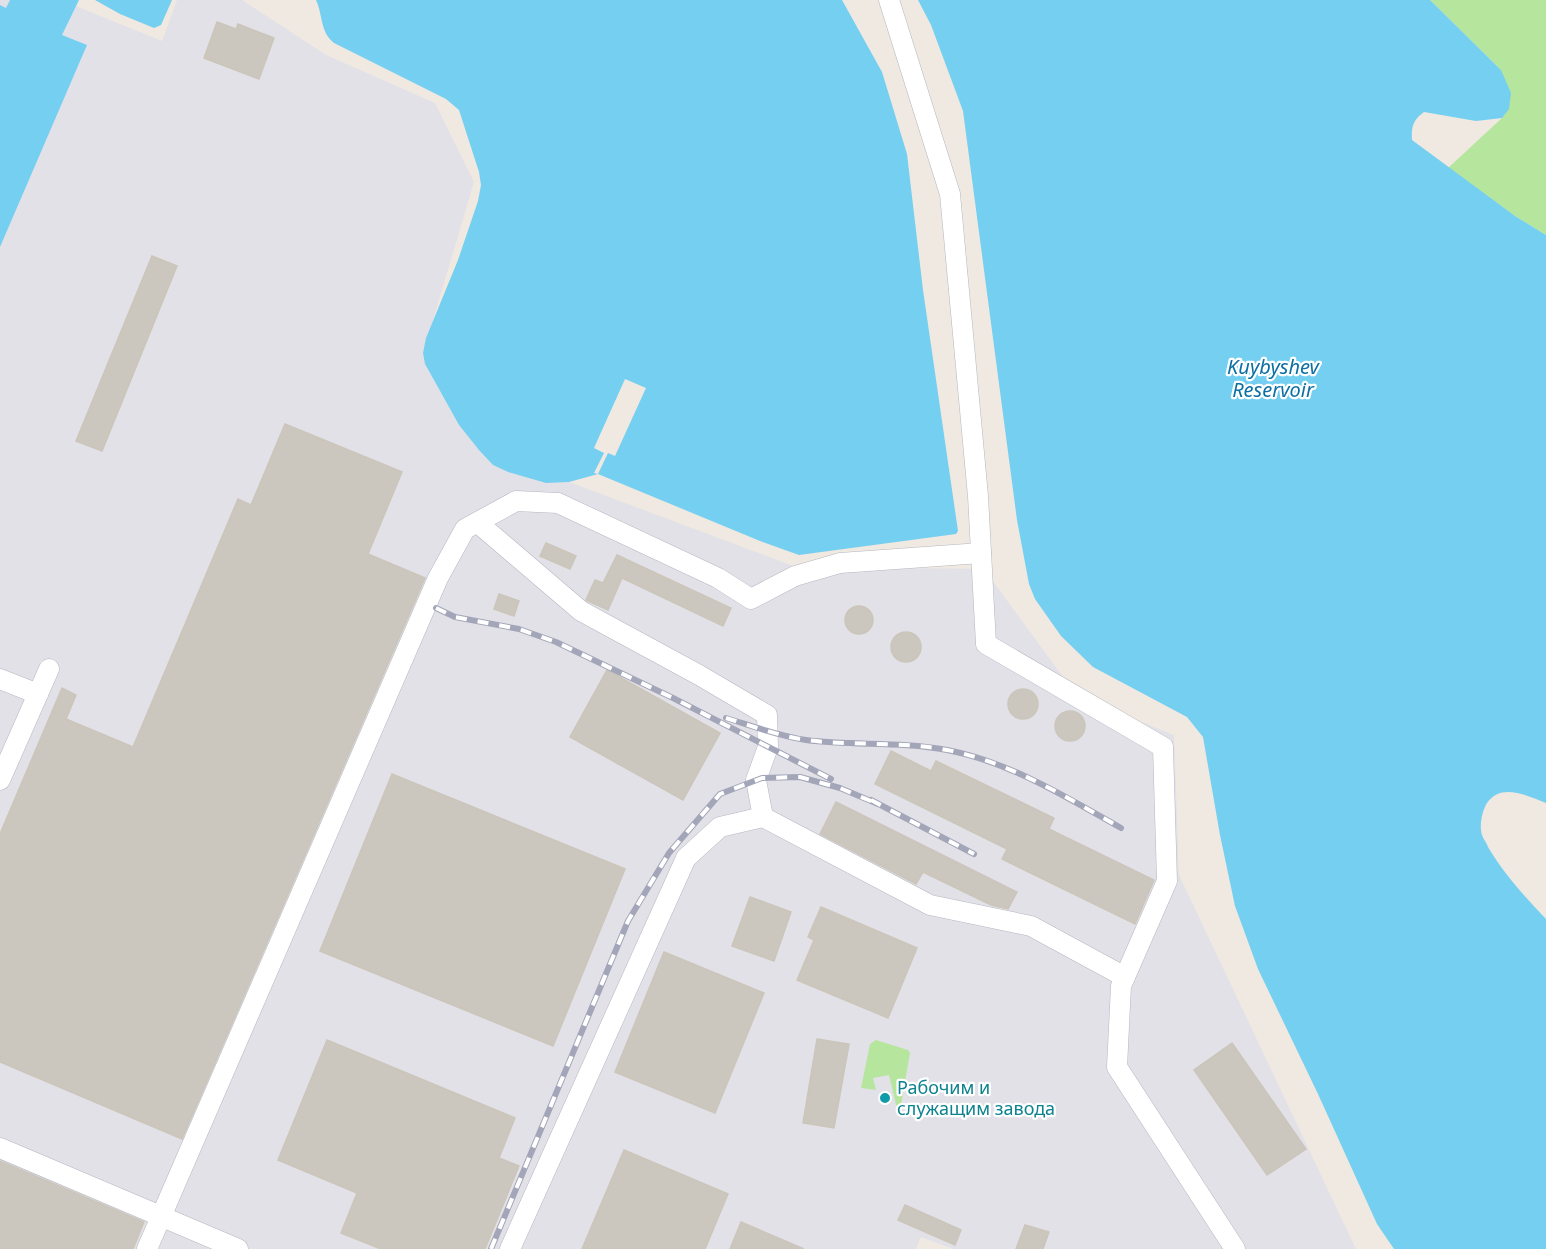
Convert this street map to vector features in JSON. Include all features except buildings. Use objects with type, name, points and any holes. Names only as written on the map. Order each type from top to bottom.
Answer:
[{"type":"lane","points":[[889,0],[950,194],[978,496],[986,644],[1163,747],[1167,881],[1121,986],[1117,1067],[1235,1249]]},
{"type":"lane","points":[[147,1249],[438,578],[465,529],[516,501],[558,503],[718,578],[751,599],[795,576],[840,563],[981,553]]},
{"type":"lane","points":[[478,523],[581,611],[699,675],[766,715],[768,747],[756,780],[763,817]]},
{"type":"lane","points":[[0,780],[49,669]]},
{"type":"lane","points":[[0,679],[38,694]]},
{"type":"lane","points":[[510,1249],[686,858],[720,827],[763,817],[930,905],[1030,926],[1125,978]]},
{"type":"lane","points":[[0,1148],[238,1249]]},
{"type":"shaded area","points":[[0,0],[61,0],[162,41],[177,0],[242,0],[326,55],[435,103],[474,182],[423,354],[425,364],[459,425],[493,465],[508,472],[546,483],[569,482],[796,567],[984,569],[1077,696],[1174,735],[1179,875],[1356,1249],[953,1249],[921,1237],[916,1249],[0,1249]]},
{"type":"green space","points":[[1430,0],[1546,0],[1546,235],[1515,216],[1448,168],[1502,118],[1501,70]]},
{"type":"green space","points":[[876,1040],[908,1050],[910,1053],[899,1117],[889,1075],[873,1078],[876,1090],[861,1088],[870,1044]]},
{"type":"water","points":[[10,0],[79,0],[62,35],[87,45],[0,247],[0,5],[6,8]]},
{"type":"water","points":[[95,0],[172,0],[161,25],[154,28],[120,14]]},
{"type":"water","points":[[316,0],[842,0],[882,72],[907,154],[923,290],[958,531],[956,534],[799,555],[598,474],[569,482],[546,483],[508,472],[493,465],[459,425],[425,364],[423,353],[426,338],[458,260],[478,201],[481,185],[459,110],[446,99],[334,43],[326,34]]},
{"type":"water","name":"Kuybyshev Reservoir","points":[[918,0],[1430,0],[1501,70],[1511,93],[1509,109],[1502,118],[1476,121],[1424,112],[1417,118],[1412,128],[1412,140],[1515,216],[1546,235],[1546,803],[1515,792],[1500,793],[1487,803],[1482,814],[1481,831],[1501,867],[1546,919],[1546,1249],[1394,1249],[1377,1224],[1258,969],[1235,906],[1203,737],[1187,717],[1093,667],[1061,636],[1035,599],[1029,584],[1017,520],[963,111],[931,25]]},
{"type":"pier","points":[[625,379],[646,388],[615,456],[608,453],[598,474],[594,473],[604,453],[594,448]]},
{"type":"railway","points":[[436,608],[455,617],[519,629],[556,642],[673,698],[831,779]]},
{"type":"railway","points":[[726,718],[806,740],[912,745],[970,756],[1037,782],[1121,828]]},
{"type":"railway","points":[[491,1249],[628,921],[669,853],[720,794],[762,778],[800,777],[840,788],[878,804]]},
{"type":"railway","points":[[871,800],[974,854]]},
{"type":"place","name":"Рабочим и служащим завода","points":[[885,1098]]}]
